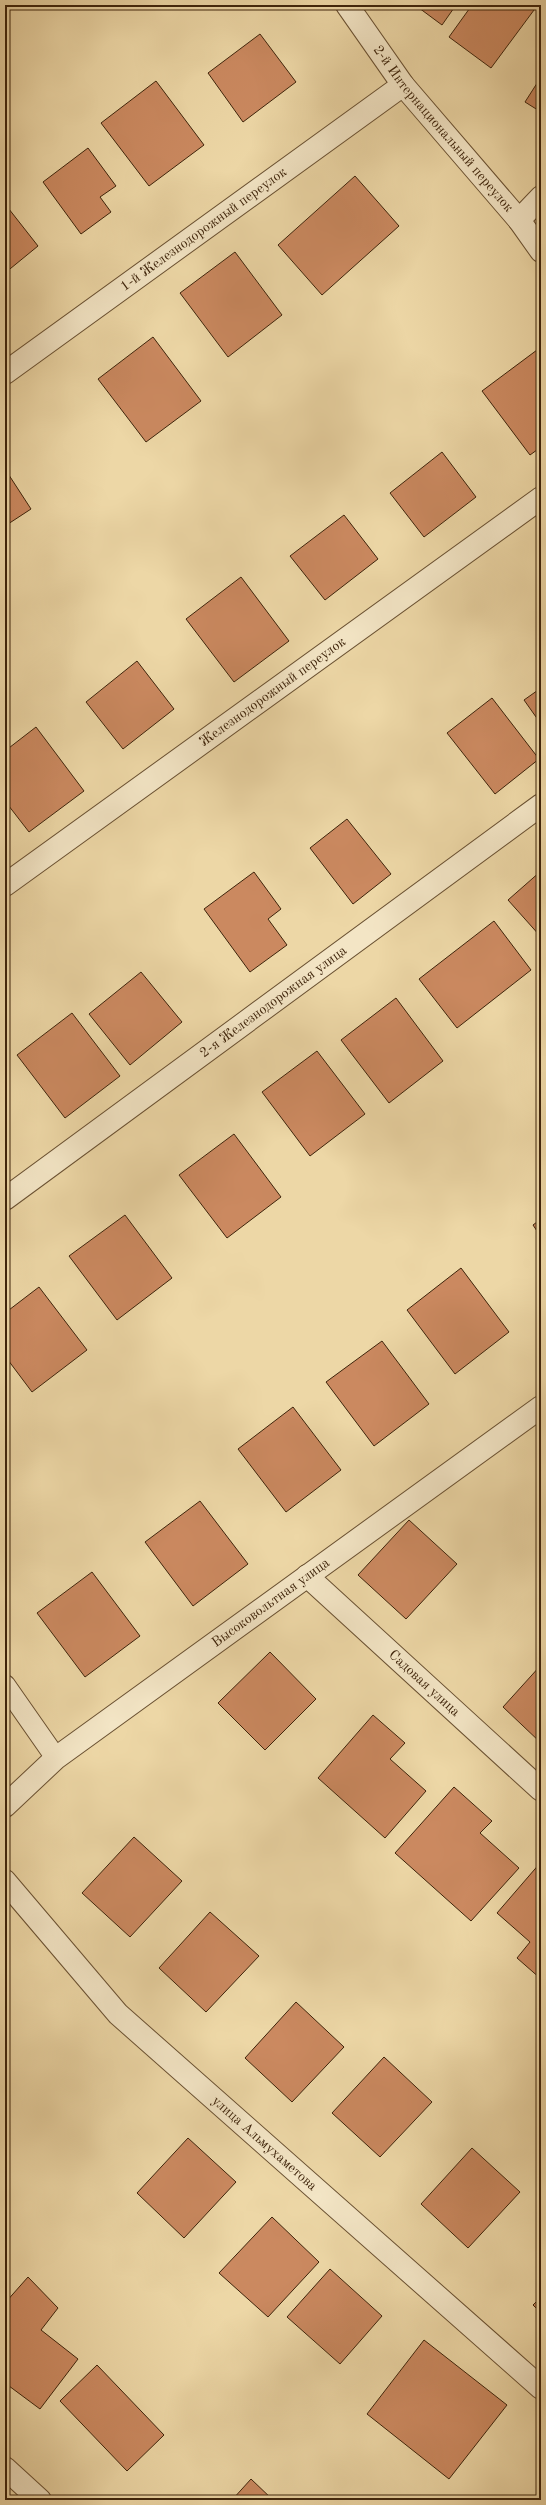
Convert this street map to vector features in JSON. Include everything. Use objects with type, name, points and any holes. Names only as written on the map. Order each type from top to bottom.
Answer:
[{"type":"street","name":"2-й Интернациональный переулок","points":[[347,5],[403,85],[519,220],[541,251]]},
{"type":"street","name":"1-й Железнодорожный переулок","points":[[5,373],[403,85]]},
{"type":"street","points":[[519,220],[541,197]]},
{"type":"street","name":"Железнодорожный переулок","points":[[5,885],[541,498]]},
{"type":"street","name":"2-я Железнодорожная улица","points":[[5,1199],[541,805]]},
{"type":"street","name":"Высоковольтная улица","points":[[5,1806],[56,1758],[541,1407]]},
{"type":"street","name":"Садовая улица","points":[[307,1576],[541,1790]]},
{"type":"street","name":"улица Альмухаметова","points":[[5,1881],[118,2014],[541,2388]]},
{"type":"street","points":[[5,2468],[40,2500]]},
{"type":"lane","points":[[5,1685],[56,1758]]},
{"type":"building","points":[[415,5],[456,5],[442,25]]},
{"type":"building","points":[[472,5],[537,6],[491,68],[449,37]]},
{"type":"building","points":[[260,34],[296,82],[243,122],[208,73]]},
{"type":"building","points":[[541,77],[541,112],[525,102]]},
{"type":"building","points":[[156,81],[204,145],[149,186],[101,123]]},
{"type":"building","points":[[88,148],[116,186],[100,197],[111,212],[81,234],[43,182]]},
{"type":"building","points":[[355,176],[399,226],[322,295],[278,245]]},
{"type":"building","points":[[5,204],[38,246],[5,273]]},
{"type":"building","points":[[235,252],[282,315],[228,357],[180,293]]},
{"type":"building","points":[[153,337],[201,401],[146,442],[98,379]]},
{"type":"building","points":[[537,350],[541,354],[541,447],[530,455],[482,391]]},
{"type":"building","points":[[442,452],[476,497],[424,537],[390,493]]},
{"type":"building","points":[[5,469],[31,509],[5,526]]},
{"type":"building","points":[[344,515],[378,559],[325,600],[290,556]]},
{"type":"building","points":[[241,577],[289,641],[234,682],[186,619]]},
{"type":"building","points":[[137,661],[174,709],[123,749],[86,702]]},
{"type":"building","points":[[541,688],[541,724],[524,700]]},
{"type":"building","points":[[492,698],[539,759],[495,794],[447,733]]},
{"type":"building","points":[[36,727],[84,791],[29,832],[5,801],[5,751]]},
{"type":"building","points":[[347,819],[391,874],[353,904],[310,848]]},
{"type":"building","points":[[541,871],[541,937],[508,900]]},
{"type":"building","points":[[254,872],[281,909],[268,919],[287,945],[250,972],[204,909]]},
{"type":"building","points":[[494,921],[531,970],[457,1028],[419,979]]},
{"type":"building","points":[[141,972],[182,1022],[130,1065],[89,1014]]},
{"type":"building","points":[[396,998],[443,1061],[389,1103],[341,1040]]},
{"type":"building","points":[[72,1013],[120,1076],[65,1118],[17,1055]]},
{"type":"building","points":[[317,1051],[365,1114],[310,1156],[262,1092]]},
{"type":"building","points":[[234,1134],[281,1197],[227,1238],[179,1175]]},
{"type":"building","points":[[125,1215],[172,1278],[117,1320],[69,1256]]},
{"type":"building","points":[[541,1219],[541,1237],[533,1225]]},
{"type":"building","points":[[461,1268],[509,1332],[455,1374],[407,1310]]},
{"type":"building","points":[[39,1287],[87,1350],[32,1392],[5,1356],[5,1313]]},
{"type":"building","points":[[382,1341],[429,1404],[374,1446],[326,1382]]},
{"type":"building","points":[[293,1407],[341,1470],[286,1512],[238,1449]]},
{"type":"building","points":[[200,1501],[248,1564],[193,1606],[145,1542]]},
{"type":"building","points":[[409,1520],[457,1564],[406,1619],[358,1575]]},
{"type":"building","points":[[92,1572],[140,1636],[85,1677],[37,1613]]},
{"type":"building","points":[[270,1652],[316,1699],[265,1750],[218,1703]]},
{"type":"building","points":[[541,1665],[541,1743],[503,1707]]},
{"type":"building","points":[[373,1715],[405,1743],[390,1759],[426,1791],[385,1838],[318,1778]]},
{"type":"building","points":[[454,1787],[492,1821],[480,1833],[519,1868],[471,1921],[395,1853]]},
{"type":"building","points":[[134,1837],[182,1881],[130,1937],[82,1893]]},
{"type":"building","points":[[541,1862],[541,1979],[517,1958],[530,1942],[497,1913]]},
{"type":"building","points":[[210,1912],[259,1956],[206,2012],[159,1968]]},
{"type":"building","points":[[296,2002],[344,2047],[292,2102],[245,2058]]},
{"type":"building","points":[[384,2057],[432,2102],[380,2157],[332,2113]]},
{"type":"building","points":[[188,2138],[236,2182],[184,2238],[137,2193]]},
{"type":"building","points":[[472,2148],[520,2192],[468,2248],[421,2204]]},
{"type":"building","points":[[272,2217],[319,2262],[268,2317],[219,2273]]},
{"type":"building","points":[[330,2269],[382,2316],[340,2364],[287,2317]]},
{"type":"building","points":[[28,2277],[58,2308],[41,2330],[78,2359],[40,2409],[5,2383],[5,2303]]},
{"type":"building","points":[[541,2297],[541,2313],[533,2305]]},
{"type":"building","points":[[424,2340],[507,2405],[449,2479],[367,2414]]},
{"type":"building","points":[[97,2365],[164,2435],[127,2471],[60,2401]]},
{"type":"building","points":[[251,2479],[273,2500],[232,2500]]}]
